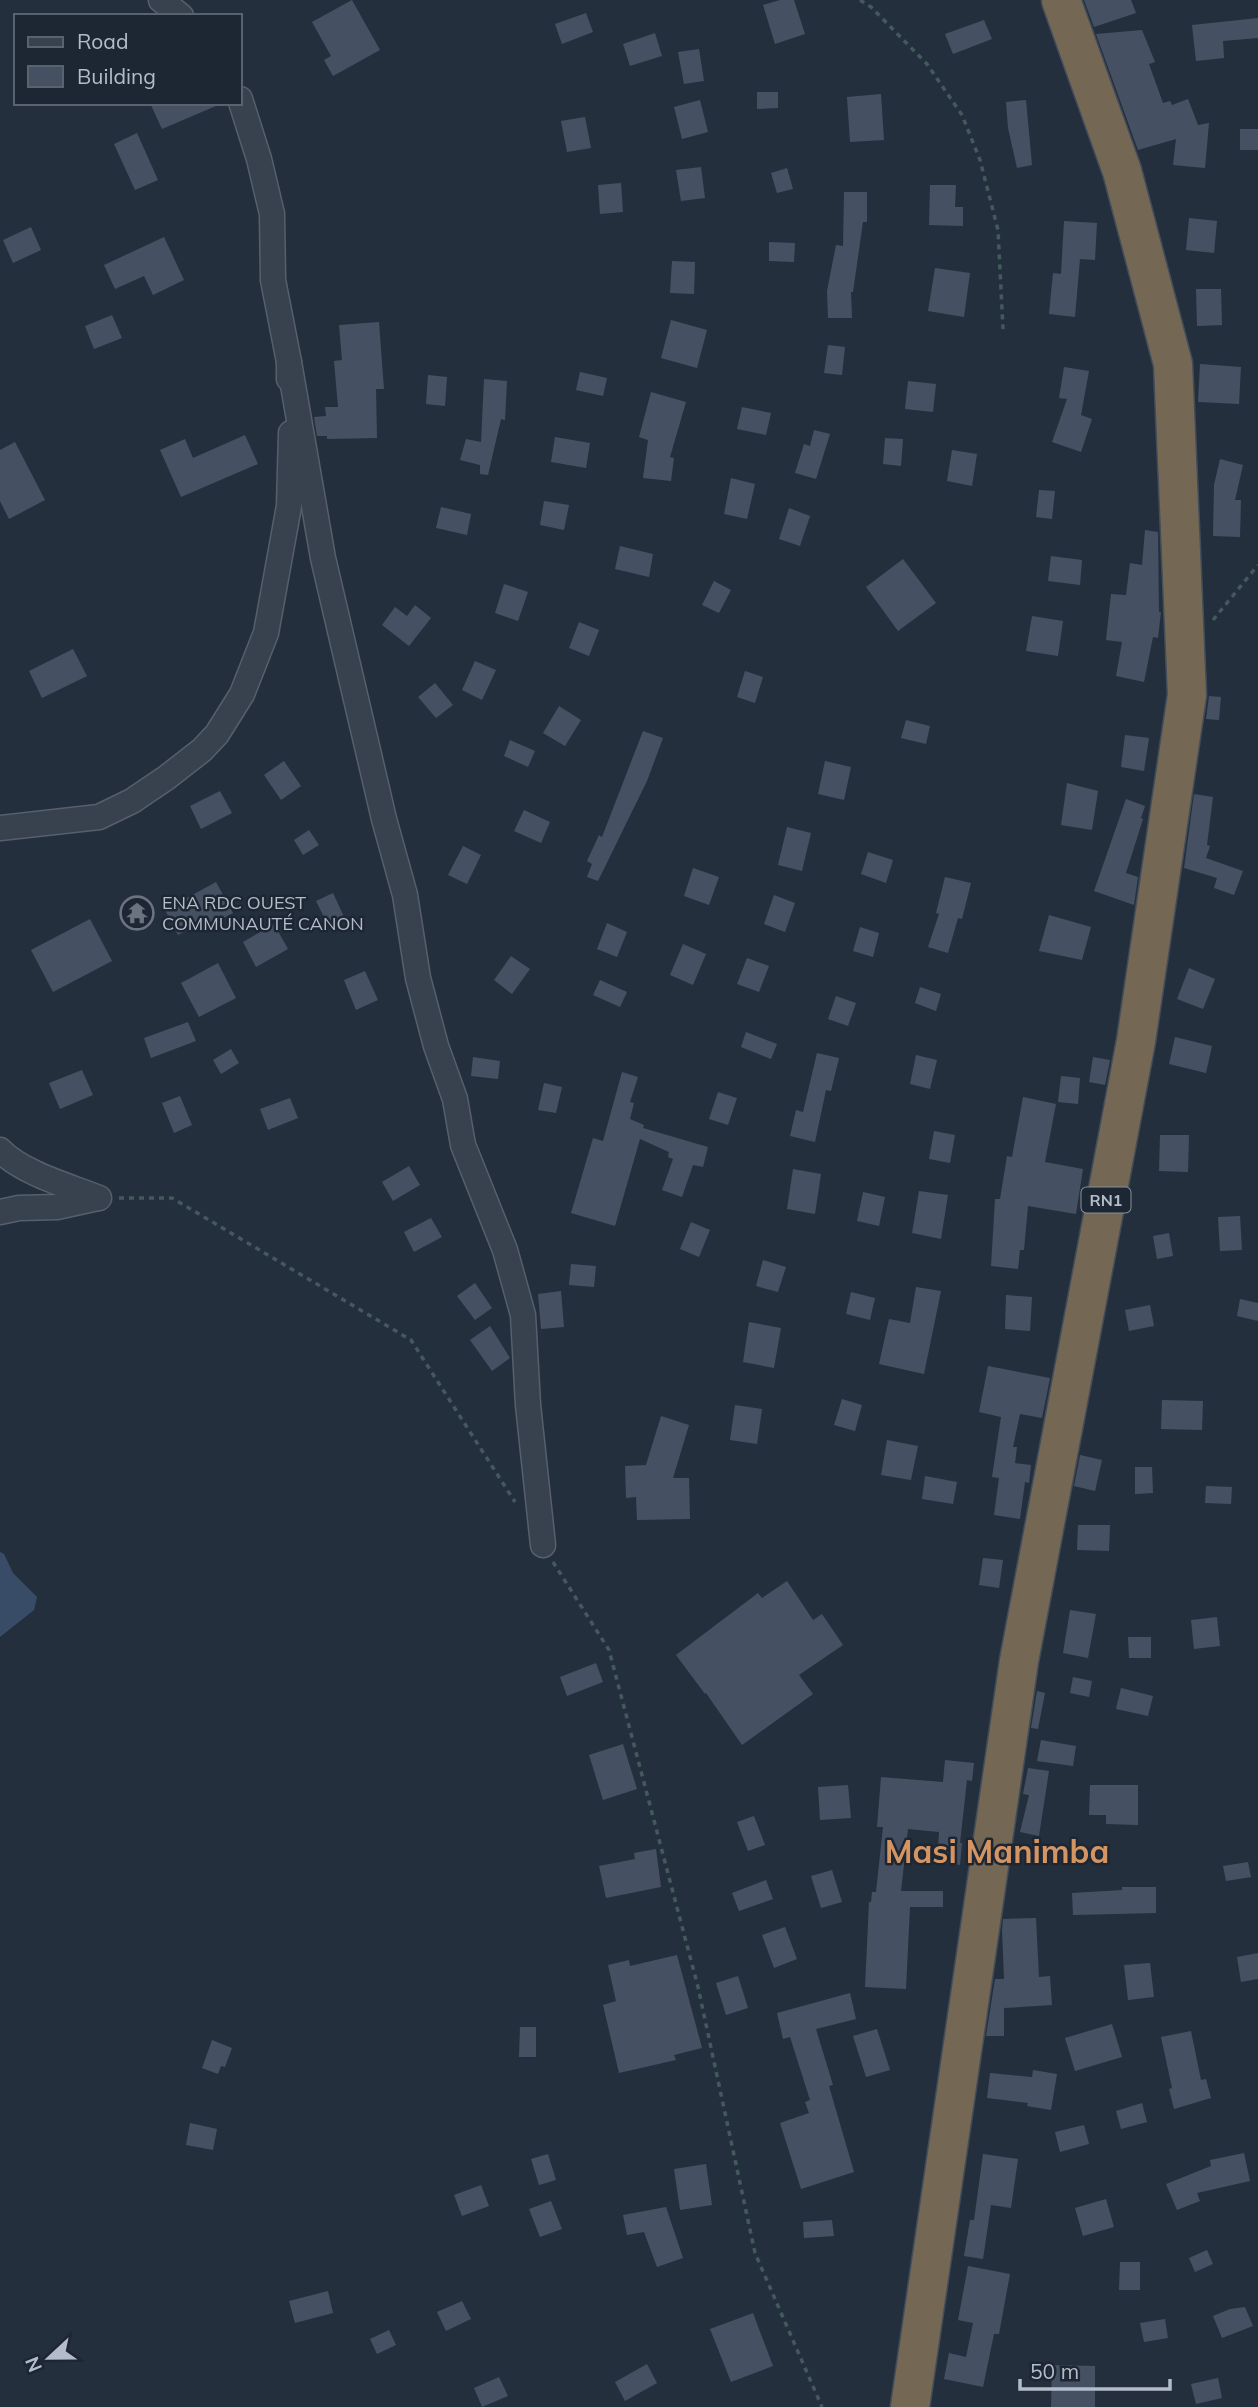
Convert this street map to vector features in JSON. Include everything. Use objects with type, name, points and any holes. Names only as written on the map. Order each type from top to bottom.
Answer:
[{"type":"highway","name":"RN1","points":[[910,2407],[1019,1661],[1136,1041],[1187,695],[1173,363],[1122,171],[1061,0]]},
{"type":"street","points":[[161,0],[178,14]]},
{"type":"street","points":[[242,105],[260,159],[272,214],[273,280],[323,558],[381,807],[405,895],[418,978],[436,1046],[455,1099],[463,1145],[505,1250],[523,1315],[528,1405],[543,1545]]},
{"type":"street","points":[[0,828],[99,817],[132,801],[202,750],[230,714],[255,665],[267,633],[283,546],[290,478],[289,362]]},
{"type":"street","points":[[0,1150],[7,1157],[50,1179],[99,1198]]},
{"type":"street","points":[[0,1212],[19,1208],[57,1207],[99,1198]]},
{"type":"path","points":[[860,0],[927,64],[962,115],[981,160],[999,230],[1003,329]]},
{"type":"path","points":[[99,1198],[172,1198],[411,1340],[609,1650],[698,1987],[755,2253],[822,2407]]},
{"type":"water","points":[[0,1552],[4,1554],[13,1573],[37,1597],[34,1610],[0,1637]]},
{"type":"building","points":[[352,0],[380,50],[333,76],[324,60],[331,56],[312,22]]},
{"type":"building","points":[[780,0],[794,0],[805,34],[775,44],[763,5]]},
{"type":"building","points":[[1084,0],[1131,0],[1136,13],[1094,27]]},
{"type":"building","points":[[586,13],[593,32],[562,44],[555,24]]},
{"type":"building","points":[[1258,18],[1258,38],[1223,41],[1224,58],[1196,61],[1192,25]]},
{"type":"building","points":[[984,20],[992,39],[953,54],[945,34]]},
{"type":"building","points":[[1142,30],[1155,62],[1149,64],[1163,103],[1170,101],[1172,105],[1188,99],[1198,125],[1209,123],[1205,168],[1173,165],[1176,139],[1138,150],[1096,34]]},
{"type":"building","points":[[655,33],[662,56],[630,66],[623,44]]},
{"type":"building","points":[[699,49],[704,81],[684,84],[678,52]]},
{"type":"building","points":[[757,92],[778,92],[778,108],[757,109]]},
{"type":"building","points":[[881,94],[884,140],[850,142],[847,97]]},
{"type":"building","points":[[700,100],[708,132],[682,139],[674,107]]},
{"type":"building","points":[[1026,100],[1032,165],[1017,168],[1008,128],[1006,102]]},
{"type":"building","points":[[151,105],[218,105],[162,129]]},
{"type":"building","points":[[585,117],[591,148],[567,152],[561,121]]},
{"type":"building","points":[[1240,129],[1258,129],[1258,150],[1240,150]]},
{"type":"building","points":[[137,133],[158,180],[135,190],[114,144]]},
{"type":"building","points":[[701,167],[705,198],[681,201],[676,170]]},
{"type":"building","points":[[787,168],[793,189],[777,193],[771,173]]},
{"type":"building","points":[[621,183],[623,212],[600,214],[598,185]]},
{"type":"building","points":[[930,185],[956,185],[955,207],[963,207],[963,226],[929,225]]},
{"type":"building","points":[[844,192],[867,192],[867,222],[863,222],[851,292],[852,318],[828,318],[827,291],[836,245],[843,246]]},
{"type":"building","points":[[1189,218],[1217,221],[1214,253],[1186,250]]},
{"type":"building","points":[[1064,221],[1097,223],[1095,260],[1080,259],[1075,317],[1049,314],[1053,273],[1061,274]]},
{"type":"building","points":[[31,227],[41,250],[13,263],[3,240]]},
{"type":"building","points":[[164,237],[184,280],[153,295],[144,276],[115,289],[104,265]]},
{"type":"building","points":[[769,242],[795,243],[794,262],[769,261]]},
{"type":"building","points":[[672,261],[695,262],[694,294],[670,293]]},
{"type":"building","points":[[935,268],[970,273],[964,317],[928,311]]},
{"type":"building","points":[[1196,289],[1221,289],[1222,325],[1197,326]]},
{"type":"building","points":[[112,315],[122,338],[94,349],[85,326]]},
{"type":"building","points":[[671,320],[707,330],[697,368],[661,358]]},
{"type":"building","points":[[379,322],[384,389],[376,389],[377,438],[327,439],[327,436],[317,436],[314,417],[326,416],[325,407],[338,407],[334,361],[342,360],[339,325]]},
{"type":"building","points":[[828,345],[845,347],[842,375],[824,373]]},
{"type":"building","points":[[1200,364],[1241,367],[1239,404],[1198,402]]},
{"type":"building","points":[[1064,367],[1089,371],[1081,415],[1092,419],[1081,452],[1052,442],[1067,399],[1059,398]]},
{"type":"building","points":[[580,372],[607,378],[603,396],[576,390]]},
{"type":"building","points":[[428,375],[447,377],[445,406],[426,404]]},
{"type":"building","points":[[484,379],[507,381],[505,420],[501,419],[488,475],[480,474],[480,465],[460,460],[466,439],[481,442]]},
{"type":"building","points":[[908,381],[936,384],[933,412],[905,409]]},
{"type":"building","points":[[651,392],[686,402],[670,457],[674,458],[671,481],[643,478],[648,440],[639,437]]},
{"type":"building","points":[[742,407],[771,413],[766,435],[737,429]]},
{"type":"building","points":[[814,430],[830,434],[816,479],[795,473],[804,444],[810,446]]},
{"type":"building","points":[[245,435],[258,464],[181,497],[160,450],[185,439],[193,458]]},
{"type":"building","points":[[555,437],[590,443],[586,468],[551,462]]},
{"type":"building","points":[[885,438],[903,439],[901,466],[883,464]]},
{"type":"building","points":[[15,442],[45,500],[9,519],[0,501],[0,450]]},
{"type":"building","points":[[952,450],[977,454],[972,486],[947,481]]},
{"type":"building","points":[[1220,459],[1243,465],[1235,500],[1241,500],[1240,537],[1213,536],[1214,485]]},
{"type":"building","points":[[731,478],[755,484],[747,519],[724,514]]},
{"type":"building","points":[[1039,490],[1055,491],[1052,519],[1036,517]]},
{"type":"building","points":[[544,501],[569,505],[564,530],[540,525]]},
{"type":"building","points":[[441,507],[471,514],[467,535],[436,528]]},
{"type":"building","points":[[789,508],[810,516],[800,546],[779,539]]},
{"type":"building","points":[[1145,530],[1158,532],[1161,612],[1158,638],[1153,637],[1144,682],[1116,676],[1122,642],[1106,640],[1111,594],[1126,595],[1130,563],[1142,565]]},
{"type":"building","points":[[620,546],[653,554],[649,577],[615,569]]},
{"type":"building","points":[[1051,556],[1082,560],[1080,585],[1048,581]]},
{"type":"building","points":[[903,559],[936,603],[898,631],[866,587]]},
{"type":"building","points":[[714,581],[731,590],[719,613],[702,605]]},
{"type":"building","points":[[504,584],[528,592],[518,621],[495,613]]},
{"type":"building","points":[[415,605],[431,618],[409,646],[382,625],[395,607],[407,616]]},
{"type":"building","points":[[1032,616],[1063,621],[1058,656],[1026,651]]},
{"type":"building","points":[[579,622],[599,630],[589,656],[569,648]]},
{"type":"building","points":[[73,649],[87,676],[42,698],[29,671]]},
{"type":"building","points":[[475,661],[496,670],[482,700],[462,690]]},
{"type":"building","points":[[745,671],[763,677],[755,703],[737,697]]},
{"type":"building","points":[[435,683],[453,705],[436,718],[418,697]]},
{"type":"building","points":[[1209,696],[1221,697],[1219,720],[1206,719]]},
{"type":"building","points":[[559,706],[581,720],[565,746],[543,733]]},
{"type":"building","points":[[906,720],[930,726],[926,744],[901,738]]},
{"type":"building","points":[[643,731],[663,738],[647,781],[598,881],[587,877],[592,864],[587,861],[599,835],[602,837]]},
{"type":"building","points":[[1125,735],[1149,738],[1144,771],[1121,767]]},
{"type":"building","points":[[510,740],[535,751],[528,767],[504,756]]},
{"type":"building","points":[[284,761],[301,786],[281,800],[264,775]]},
{"type":"building","points":[[825,761],[851,767],[844,800],[818,794]]},
{"type":"building","points":[[1067,783],[1098,791],[1092,830],[1061,825]]},
{"type":"building","points":[[220,791],[232,813],[201,829],[190,806]]},
{"type":"building","points":[[1194,794],[1213,797],[1207,845],[1210,846],[1206,858],[1243,871],[1234,895],[1214,888],[1217,878],[1184,868]]},
{"type":"building","points":[[1126,799],[1145,806],[1126,873],[1138,877],[1134,905],[1094,891]]},
{"type":"building","points":[[524,810],[550,822],[541,843],[514,831]]},
{"type":"building","points":[[787,827],[811,833],[802,871],[778,865]]},
{"type":"building","points":[[309,830],[319,845],[303,855],[294,840]]},
{"type":"building","points":[[463,846],[481,855],[467,884],[448,875]]},
{"type":"building","points":[[868,852],[893,860],[886,883],[861,874]]},
{"type":"building","points":[[693,868],[719,877],[709,905],[684,896]]},
{"type":"building","points":[[945,877],[971,883],[962,919],[958,918],[948,953],[928,947],[939,914],[936,913]]},
{"type":"building","points":[[216,882],[233,913],[211,925],[208,920],[178,935],[165,910]]},
{"type":"building","points":[[333,893],[345,919],[329,927],[316,901]]},
{"type":"building","points":[[774,895],[795,903],[785,932],[764,924]]},
{"type":"building","points":[[1049,915],[1091,927],[1082,960],[1039,951]]},
{"type":"building","points":[[90,919],[112,961],[53,992],[31,950]]},
{"type":"building","points":[[607,923],[627,932],[617,957],[597,949]]},
{"type":"building","points":[[274,924],[288,949],[256,967],[243,942]]},
{"type":"building","points":[[860,927],[879,933],[873,957],[853,951]]},
{"type":"building","points":[[683,944],[706,954],[693,985],[670,975]]},
{"type":"building","points":[[511,956],[530,969],[512,994],[494,980]]},
{"type":"building","points":[[747,958],[769,966],[759,992],[737,984]]},
{"type":"building","points":[[218,963],[236,998],[199,1017],[181,983]]},
{"type":"building","points":[[1189,968],[1215,979],[1203,1009],[1177,999]]},
{"type":"building","points":[[365,971],[378,1000],[356,1010],[344,980]]},
{"type":"building","points":[[600,980],[627,992],[620,1007],[593,995]]},
{"type":"building","points":[[920,987],[941,994],[936,1011],[915,1003]]},
{"type":"building","points":[[836,996],[856,1003],[848,1026],[828,1019]]},
{"type":"building","points":[[188,1022],[196,1041],[151,1058],[144,1038]]},
{"type":"building","points":[[746,1032],[777,1044],[771,1059],[741,1047]]},
{"type":"building","points":[[1175,1037],[1212,1046],[1206,1073],[1169,1064]]},
{"type":"building","points":[[231,1049],[239,1063],[221,1074],[213,1060]]},
{"type":"building","points":[[817,1053],[839,1058],[831,1091],[826,1090],[815,1142],[790,1136],[796,1110],[803,1112]]},
{"type":"building","points":[[916,1055],[937,1060],[930,1089],[910,1084]]},
{"type":"building","points":[[473,1057],[500,1061],[498,1079],[471,1076]]},
{"type":"building","points":[[1093,1057],[1110,1060],[1105,1085],[1089,1082]]},
{"type":"building","points":[[82,1070],[93,1095],[60,1109],[49,1083]]},
{"type":"building","points":[[622,1072],[638,1077],[630,1102],[634,1103],[630,1119],[644,1125],[643,1128],[708,1147],[703,1167],[693,1165],[682,1197],[662,1190],[673,1159],[668,1157],[669,1152],[640,1139],[615,1226],[571,1213],[593,1138],[603,1141]]},
{"type":"building","points":[[1061,1076],[1080,1078],[1078,1104],[1058,1102]]},
{"type":"building","points":[[544,1083],[562,1087],[556,1113],[538,1110]]},
{"type":"building","points":[[718,1092],[737,1098],[728,1125],[709,1119]]},
{"type":"building","points":[[180,1096],[192,1125],[174,1133],[162,1103]]},
{"type":"building","points":[[1023,1097],[1056,1104],[1045,1162],[1083,1169],[1076,1214],[1028,1206],[1024,1250],[1020,1250],[1018,1269],[991,1266],[995,1199],[1000,1199],[1007,1156],[1012,1157]]},
{"type":"building","points":[[290,1098],[298,1118],[268,1130],[260,1109]]},
{"type":"building","points":[[934,1131],[955,1135],[950,1163],[929,1159]]},
{"type":"building","points":[[1160,1135],[1189,1135],[1188,1172],[1159,1171]]},
{"type":"building","points":[[409,1166],[420,1185],[393,1201],[382,1182]]},
{"type":"building","points":[[793,1169],[821,1174],[815,1214],[787,1209]]},
{"type":"building","points":[[919,1191],[948,1195],[941,1239],[912,1233]]},
{"type":"building","points":[[863,1192],[885,1197],[879,1226],[857,1221]]},
{"type":"building","points":[[1240,1216],[1242,1250],[1220,1251],[1218,1217]]},
{"type":"building","points":[[431,1218],[442,1237],[414,1252],[404,1232]]},
{"type":"building","points":[[691,1222],[710,1230],[699,1257],[680,1249]]},
{"type":"building","points":[[1169,1233],[1173,1256],[1157,1259],[1153,1236]]},
{"type":"building","points":[[763,1260],[786,1267],[778,1292],[756,1286]]},
{"type":"building","points":[[571,1264],[596,1266],[594,1287],[569,1285]]},
{"type":"building","points":[[475,1283],[492,1308],[475,1320],[457,1296]]},
{"type":"building","points":[[916,1287],[941,1291],[924,1374],[879,1364],[889,1319],[910,1323]]},
{"type":"building","points":[[561,1291],[564,1327],[541,1329],[538,1294]]},
{"type":"building","points":[[851,1292],[875,1298],[870,1320],[846,1314]]},
{"type":"building","points":[[1006,1295],[1032,1297],[1030,1331],[1005,1329]]},
{"type":"building","points":[[1240,1299],[1258,1303],[1258,1321],[1237,1316]]},
{"type":"building","points":[[1150,1305],[1154,1326],[1129,1331],[1125,1310]]},
{"type":"building","points":[[749,1322],[781,1328],[774,1368],[743,1362]]},
{"type":"building","points":[[490,1326],[510,1358],[492,1371],[470,1340]]},
{"type":"building","points":[[988,1366],[1050,1378],[1042,1418],[1020,1414],[1013,1447],[1017,1447],[1015,1463],[1031,1465],[1029,1483],[1025,1482],[1020,1519],[994,1515],[999,1478],[992,1477],[1001,1417],[979,1412]]},
{"type":"building","points":[[842,1399],[862,1405],[855,1431],[834,1425]]},
{"type":"building","points":[[1162,1400],[1203,1401],[1202,1430],[1161,1429]]},
{"type":"building","points":[[735,1405],[762,1409],[757,1444],[730,1440]]},
{"type":"building","points":[[661,1416],[689,1425],[673,1478],[689,1478],[690,1519],[637,1520],[636,1497],[626,1498],[625,1466],[646,1465]]},
{"type":"building","points":[[887,1440],[918,1446],[911,1480],[881,1475]]},
{"type":"building","points":[[1080,1455],[1102,1460],[1095,1491],[1074,1486]]},
{"type":"building","points":[[1135,1467],[1152,1467],[1153,1493],[1135,1494]]},
{"type":"building","points":[[925,1476],[957,1482],[953,1504],[922,1499]]},
{"type":"building","points":[[1206,1486],[1232,1487],[1231,1504],[1205,1503]]},
{"type":"building","points":[[1078,1525],[1110,1525],[1109,1551],[1077,1550]]},
{"type":"building","points":[[983,1558],[1003,1560],[999,1588],[979,1585]]},
{"type":"building","points":[[787,1581],[813,1620],[822,1614],[843,1645],[799,1675],[813,1694],[742,1745],[676,1655],[758,1593],[762,1598]]},
{"type":"building","points":[[1070,1610],[1096,1614],[1088,1658],[1063,1653]]},
{"type":"building","points":[[1217,1617],[1220,1646],[1194,1649],[1191,1620]]},
{"type":"building","points":[[1128,1637],[1151,1637],[1151,1658],[1129,1658]]},
{"type":"building","points":[[596,1663],[603,1682],[567,1696],[560,1677]]},
{"type":"building","points":[[1073,1677],[1092,1681],[1089,1697],[1070,1693]]},
{"type":"building","points":[[1121,1688],[1153,1696],[1148,1716],[1116,1709]]},
{"type":"building","points":[[1037,1691],[1045,1693],[1038,1729],[1031,1728]]},
{"type":"building","points":[[1041,1740],[1076,1746],[1073,1766],[1037,1761]]},
{"type":"building","points":[[623,1744],[637,1789],[603,1800],[589,1755]]},
{"type":"building","points":[[945,1760],[974,1763],[972,1781],[967,1780],[960,1865],[937,1862],[939,1832],[908,1829],[901,1891],[943,1891],[943,1907],[910,1907],[906,1989],[865,1987],[869,1902],[872,1892],[876,1892],[883,1827],[877,1827],[881,1777],[943,1782]]},
{"type":"building","points":[[1028,1768],[1049,1771],[1039,1836],[1020,1832],[1029,1795],[1023,1794]]},
{"type":"building","points":[[848,1785],[851,1818],[820,1820],[818,1787]]},
{"type":"building","points":[[1090,1785],[1138,1785],[1138,1825],[1106,1824],[1106,1815],[1089,1815]]},
{"type":"building","points":[[754,1816],[765,1845],[748,1851],[737,1822]]},
{"type":"building","points":[[656,1849],[661,1887],[606,1898],[599,1866],[635,1859],[634,1853]]},
{"type":"building","points":[[1248,1862],[1251,1877],[1226,1881],[1223,1866]]},
{"type":"building","points":[[832,1870],[842,1902],[821,1908],[811,1876]]},
{"type":"building","points":[[766,1880],[773,1899],[739,1911],[732,1893]]},
{"type":"building","points":[[1122,1887],[1156,1887],[1156,1913],[1073,1915],[1072,1893],[1122,1890]]},
{"type":"building","points":[[1036,1918],[1039,1977],[1050,1976],[1052,2005],[1004,2008],[1004,2036],[986,2036],[995,1979],[1004,1979],[1003,1919]]},
{"type":"building","points":[[785,1927],[797,1959],[774,1968],[762,1935]]},
{"type":"building","points":[[1258,1953],[1258,1979],[1241,1982],[1237,1957]]},
{"type":"building","points":[[677,1955],[702,2048],[674,2055],[676,2060],[619,2073],[603,2005],[616,2001],[608,1965],[629,1960],[630,1966]]},
{"type":"building","points":[[1150,1963],[1154,1997],[1128,2000],[1124,1965]]},
{"type":"building","points":[[738,1976],[748,2008],[726,2015],[716,1983]]},
{"type":"building","points":[[850,1993],[856,2019],[816,2029],[854,2172],[801,2189],[780,2123],[809,2113],[805,2102],[810,2100],[790,2037],[783,2039],[777,2013]]},
{"type":"building","points":[[1112,2024],[1122,2057],[1075,2071],[1065,2038]]},
{"type":"building","points":[[520,2027],[536,2027],[536,2057],[519,2057]]},
{"type":"building","points":[[877,2029],[890,2070],[866,2077],[853,2036]]},
{"type":"building","points":[[1191,2031],[1201,2080],[1206,2079],[1211,2098],[1174,2109],[1161,2037]]},
{"type":"building","points":[[212,2040],[232,2048],[225,2067],[221,2066],[218,2074],[202,2068]]},
{"type":"building","points":[[1033,2070],[1057,2074],[1051,2110],[1027,2106],[1028,2103],[987,2098],[990,2073],[1032,2077]]},
{"type":"building","points":[[1142,2103],[1147,2122],[1121,2129],[1116,2111]]},
{"type":"building","points":[[190,2123],[217,2129],[213,2150],[186,2145]]},
{"type":"building","points":[[1084,2125],[1089,2144],[1060,2152],[1055,2132]]},
{"type":"building","points":[[1244,2153],[1250,2181],[1197,2193],[1200,2201],[1177,2210],[1166,2184],[1211,2166],[1210,2160]]},
{"type":"building","points":[[548,2154],[556,2180],[539,2185],[531,2159]]},
{"type":"building","points":[[983,2154],[1018,2159],[1011,2208],[991,2205],[983,2259],[964,2256],[970,2220],[974,2220]]},
{"type":"building","points":[[706,2164],[712,2205],[680,2210],[674,2169]]},
{"type":"building","points":[[481,2185],[489,2206],[462,2216],[454,2195]]},
{"type":"building","points":[[1106,2199],[1114,2227],[1083,2236],[1075,2208]]},
{"type":"building","points":[[551,2201],[562,2229],[540,2237],[529,2209]]},
{"type":"building","points":[[666,2207],[683,2258],[657,2267],[644,2232],[627,2235],[623,2215]]},
{"type":"building","points":[[832,2220],[834,2236],[804,2238],[803,2222]]},
{"type":"building","points":[[1207,2250],[1213,2264],[1195,2272],[1189,2258]]},
{"type":"building","points":[[1120,2262],[1140,2262],[1140,2290],[1119,2290]]},
{"type":"building","points":[[968,2266],[1010,2274],[999,2334],[994,2334],[983,2387],[944,2379],[949,2353],[966,2357],[973,2323],[958,2320]]},
{"type":"building","points":[[328,2291],[333,2313],[295,2323],[289,2301]]},
{"type":"building","points":[[462,2301],[471,2319],[446,2331],[437,2312]]},
{"type":"building","points":[[1245,2307],[1253,2326],[1222,2338],[1213,2316],[1230,2309]]},
{"type":"building","points":[[753,2313],[773,2366],[731,2382],[710,2329]]},
{"type":"building","points":[[1165,2319],[1168,2338],[1144,2342],[1140,2323]]},
{"type":"building","points":[[389,2330],[396,2345],[377,2354],[370,2339]]},
{"type":"building","points":[[647,2364],[657,2383],[625,2401],[615,2382]]},
{"type":"building","points":[[1052,2365],[1095,2366],[1095,2407],[1051,2407]]},
{"type":"building","points":[[499,2377],[508,2396],[482,2407],[474,2388]]},
{"type":"building","points":[[1218,2378],[1222,2398],[1196,2404],[1191,2384]]},
{"type":"place","name":"ENA RDC OUEST COMMUNAUTÉ CANON","points":[[137,913]]},
{"type":"district","name":"Masi Manimba","points":[[997,1852]]}]
